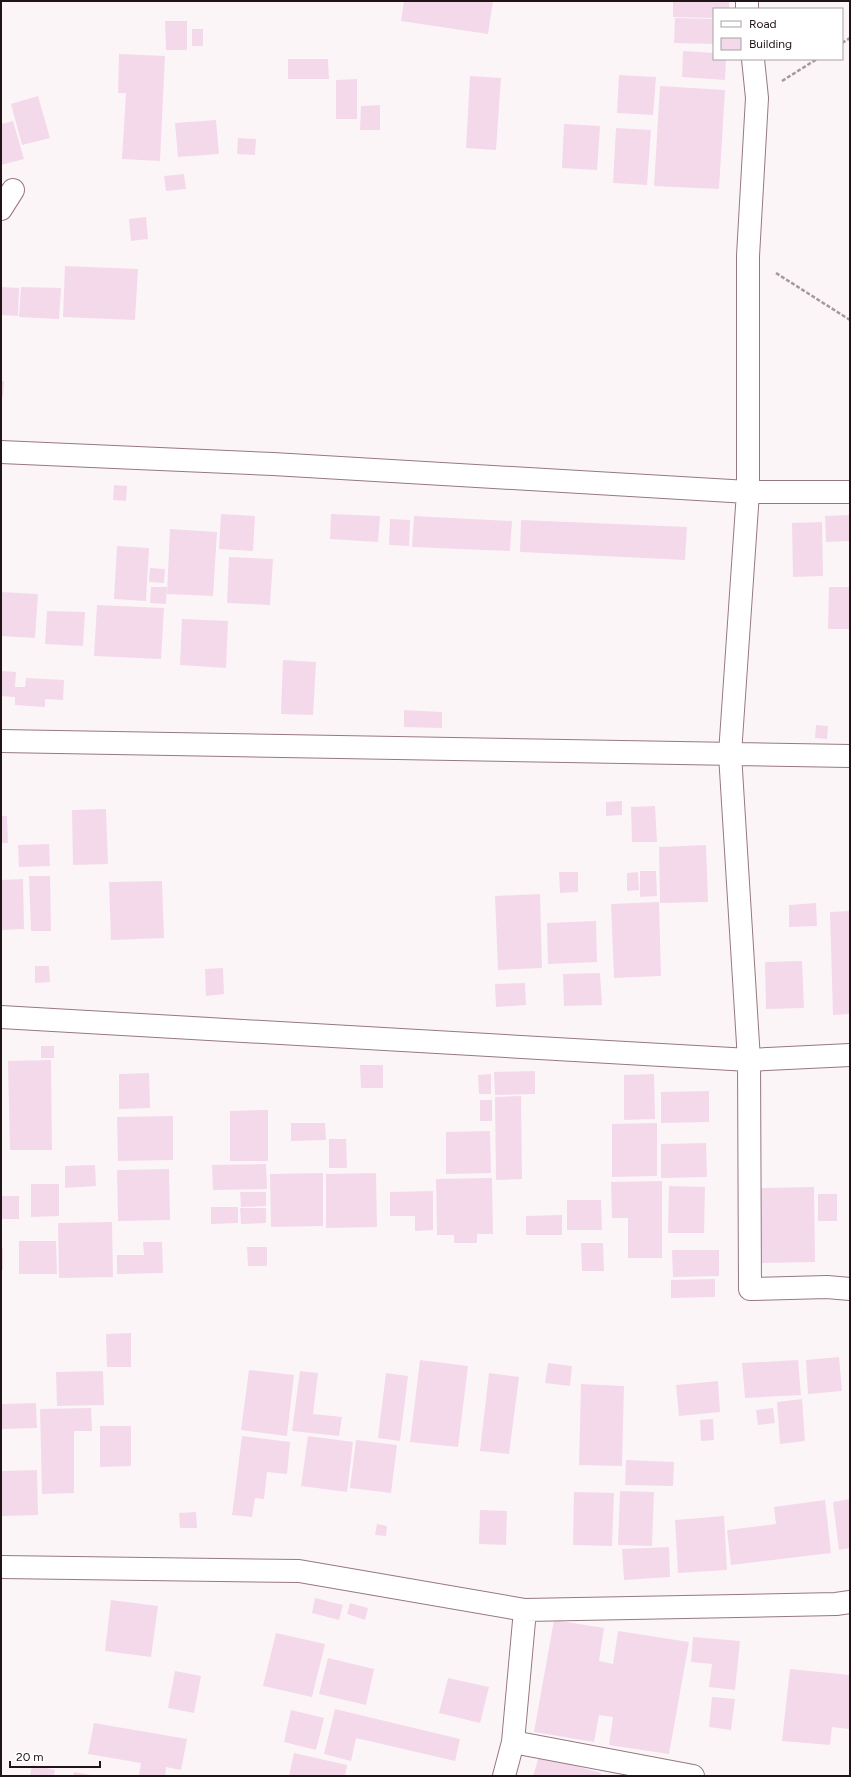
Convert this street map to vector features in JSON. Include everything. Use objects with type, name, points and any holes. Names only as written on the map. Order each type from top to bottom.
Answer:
[{"type":"street","points":[[752,60],[756,98],[748,256],[748,492],[730,754],[749,1060],[750,1289],[828,1287],[850,1289]]},
{"type":"street","points":[[1,209],[13,190]]},
{"type":"street","points":[[1,452],[281,465],[748,492],[850,492]]},
{"type":"street","points":[[1,741],[850,756]]},
{"type":"street","points":[[1,1017],[749,1060],[850,1055]]},
{"type":"street","points":[[1,1567],[299,1571],[525,1610],[836,1604],[850,1602]]},
{"type":"street","points":[[504,1776],[513,1742],[525,1610]]},
{"type":"street","points":[[513,1742],[693,1776]]},
{"type":"path","points":[[756,98],[815,60]]},
{"type":"path","points":[[748,256],[850,320]]},
{"type":"building","points":[[404,1],[493,1],[488,34],[401,21]]},
{"type":"building","points":[[673,1],[729,1],[729,8],[713,8],[713,18],[673,17]]},
{"type":"building","points":[[675,18],[713,19],[713,44],[674,43]]},
{"type":"building","points":[[165,21],[187,21],[187,50],[166,50]]},
{"type":"building","points":[[192,29],[203,29],[203,46],[192,46]]},
{"type":"building","points":[[683,51],[713,53],[713,60],[726,60],[725,80],[682,77]]},
{"type":"building","points":[[119,54],[165,56],[160,161],[122,159],[126,93],[118,93]]},
{"type":"building","points":[[288,59],[328,59],[329,79],[288,79]]},
{"type":"building","points":[[619,75],[656,77],[653,115],[617,113]]},
{"type":"building","points":[[470,76],[501,78],[496,150],[466,148]]},
{"type":"building","points":[[357,79],[357,119],[336,119],[336,80]]},
{"type":"building","points":[[660,86],[725,90],[719,189],[654,186]]},
{"type":"building","points":[[38,96],[50,138],[22,145],[11,104]]},
{"type":"building","points":[[380,105],[380,130],[360,130],[361,106]]},
{"type":"building","points":[[216,120],[219,154],[178,157],[175,123]]},
{"type":"building","points":[[13,121],[24,159],[1,165],[1,124]]},
{"type":"building","points":[[564,124],[600,126],[597,170],[562,168]]},
{"type":"building","points":[[616,128],[651,130],[647,185],[613,183]]},
{"type":"building","points":[[238,138],[256,139],[255,155],[237,154]]},
{"type":"building","points":[[184,174],[186,189],[166,191],[164,176]]},
{"type":"building","points":[[146,217],[148,239],[131,241],[129,219]]},
{"type":"building","points":[[65,266],[138,269],[135,320],[63,317]]},
{"type":"building","points":[[1,287],[19,288],[18,316],[1,315]]},
{"type":"building","points":[[21,287],[61,288],[59,319],[19,317]]},
{"type":"building","points":[[1,381],[4,381],[3,397],[1,397]]},
{"type":"building","points":[[114,485],[127,486],[126,501],[113,500]]},
{"type":"building","points":[[221,514],[255,516],[253,551],[219,549]]},
{"type":"building","points":[[331,514],[380,516],[378,542],[330,539]]},
{"type":"building","points":[[850,515],[850,541],[826,542],[825,516]]},
{"type":"building","points":[[414,516],[512,521],[510,551],[412,547]]},
{"type":"building","points":[[390,519],[410,520],[409,546],[389,545]]},
{"type":"building","points":[[521,520],[687,527],[685,560],[520,552]]},
{"type":"building","points":[[822,522],[823,576],[793,577],[792,523]]},
{"type":"building","points":[[170,529],[217,532],[213,596],[167,594]]},
{"type":"building","points":[[117,546],[149,548],[146,601],[114,599]]},
{"type":"building","points":[[229,557],[273,559],[270,605],[227,603]]},
{"type":"building","points":[[150,568],[165,569],[164,583],[149,582]]},
{"type":"building","points":[[151,587],[167,587],[166,604],[150,603]]},
{"type":"building","points":[[829,587],[849,587],[849,629],[828,629]]},
{"type":"building","points":[[1,592],[38,594],[35,638],[1,636]]},
{"type":"building","points":[[97,605],[164,608],[161,659],[94,656]]},
{"type":"building","points":[[47,611],[85,612],[83,646],[45,644]]},
{"type":"building","points":[[182,619],[228,621],[226,668],[180,665]]},
{"type":"building","points":[[283,660],[316,662],[313,715],[281,714]]},
{"type":"building","points":[[2,671],[16,672],[15,687],[25,687],[26,678],[64,680],[63,700],[45,699],[45,707],[15,705],[15,697],[1,696]]},
{"type":"building","points":[[404,710],[442,712],[442,728],[404,727]]},
{"type":"building","points":[[816,725],[828,726],[827,739],[815,738]]},
{"type":"building","points":[[622,801],[622,815],[606,816],[606,802]]},
{"type":"building","points":[[655,806],[657,842],[632,842],[631,807]]},
{"type":"building","points":[[106,809],[108,864],[73,865],[72,810]]},
{"type":"building","points":[[1,816],[7,816],[8,843],[1,843]]},
{"type":"building","points":[[49,844],[50,866],[19,867],[18,845]]},
{"type":"building","points":[[706,845],[708,902],[660,903],[659,847]]},
{"type":"building","points":[[640,871],[656,871],[657,896],[640,897]]},
{"type":"building","points":[[559,872],[578,872],[578,892],[560,893]]},
{"type":"building","points":[[638,872],[639,890],[627,891],[627,873]]},
{"type":"building","points":[[29,876],[50,876],[51,931],[31,931]]},
{"type":"building","points":[[23,879],[24,929],[1,930],[1,880]]},
{"type":"building","points":[[162,881],[164,938],[111,940],[109,882]]},
{"type":"building","points":[[540,894],[542,968],[498,970],[495,896]]},
{"type":"building","points":[[659,902],[661,976],[614,978],[611,904]]},
{"type":"building","points":[[816,903],[817,926],[789,927],[789,905]]},
{"type":"building","points":[[850,911],[850,1014],[833,1015],[830,912]]},
{"type":"building","points":[[596,921],[597,962],[548,964],[547,923]]},
{"type":"building","points":[[802,961],[804,1008],[766,1009],[765,962]]},
{"type":"building","points":[[35,966],[49,966],[50,982],[35,983]]},
{"type":"building","points":[[223,968],[224,994],[206,996],[205,969]]},
{"type":"building","points":[[600,973],[602,1005],[564,1006],[563,974]]},
{"type":"building","points":[[525,983],[526,1005],[496,1007],[495,984]]},
{"type":"building","points":[[41,1046],[54,1046],[54,1058],[41,1058]]},
{"type":"building","points":[[51,1060],[52,1150],[10,1150],[8,1061]]},
{"type":"building","points":[[360,1065],[383,1065],[383,1088],[361,1088]]},
{"type":"building","points":[[535,1071],[535,1094],[495,1095],[494,1072]]},
{"type":"building","points":[[149,1073],[150,1108],[119,1109],[119,1074]]},
{"type":"building","points":[[491,1074],[491,1094],[479,1094],[478,1075]]},
{"type":"building","points":[[654,1074],[655,1119],[624,1120],[624,1075]]},
{"type":"building","points":[[709,1091],[709,1122],[661,1123],[661,1092]]},
{"type":"building","points":[[521,1096],[522,1179],[496,1180],[495,1097]]},
{"type":"building","points":[[480,1100],[492,1100],[492,1121],[480,1121]]},
{"type":"building","points":[[268,1110],[268,1161],[230,1161],[230,1111]]},
{"type":"building","points":[[173,1116],[173,1160],[118,1161],[117,1117]]},
{"type":"building","points":[[291,1123],[325,1123],[326,1140],[291,1141]]},
{"type":"building","points":[[657,1123],[657,1176],[612,1177],[612,1124]]},
{"type":"building","points":[[490,1131],[491,1173],[446,1174],[446,1132]]},
{"type":"building","points":[[329,1139],[346,1139],[347,1168],[329,1168]]},
{"type":"building","points":[[706,1143],[707,1177],[661,1178],[661,1144]]},
{"type":"building","points":[[266,1164],[267,1189],[213,1190],[212,1165]]},
{"type":"building","points":[[95,1165],[96,1186],[65,1188],[65,1166]]},
{"type":"building","points":[[169,1169],[170,1220],[118,1221],[117,1170]]},
{"type":"building","points":[[323,1173],[323,1226],[271,1227],[270,1174]]},
{"type":"building","points":[[376,1173],[377,1227],[326,1228],[326,1174]]},
{"type":"building","points":[[492,1178],[493,1234],[477,1234],[477,1243],[454,1243],[454,1235],[437,1235],[436,1179]]},
{"type":"building","points":[[662,1181],[662,1258],[628,1258],[628,1218],[612,1218],[611,1182]]},
{"type":"building","points":[[31,1184],[59,1184],[59,1216],[31,1217]]},
{"type":"building","points":[[669,1186],[705,1187],[704,1233],[668,1233]]},
{"type":"building","points":[[814,1187],[815,1262],[760,1263],[759,1188]]},
{"type":"building","points":[[433,1191],[433,1230],[415,1231],[415,1216],[390,1216],[390,1192]]},
{"type":"building","points":[[240,1192],[266,1192],[266,1206],[241,1207]]},
{"type":"building","points":[[818,1194],[837,1194],[837,1221],[818,1221]]},
{"type":"building","points":[[1,1196],[19,1196],[19,1219],[1,1219]]},
{"type":"building","points":[[567,1200],[601,1200],[602,1230],[567,1230]]},
{"type":"building","points":[[211,1207],[238,1207],[238,1223],[211,1224]]},
{"type":"building","points":[[240,1208],[266,1208],[266,1223],[241,1224]]},
{"type":"building","points":[[562,1215],[562,1235],[526,1235],[526,1216]]},
{"type":"building","points":[[112,1222],[113,1277],[59,1278],[58,1223]]},
{"type":"building","points":[[19,1241],[56,1241],[57,1274],[19,1274]]},
{"type":"building","points":[[143,1242],[162,1242],[163,1273],[117,1274],[117,1255],[144,1255]]},
{"type":"building","points":[[581,1243],[603,1243],[604,1271],[582,1271]]},
{"type":"building","points":[[247,1247],[267,1247],[267,1266],[248,1266]]},
{"type":"building","points":[[1,1248],[3,1248],[3,1270],[1,1270]]},
{"type":"building","points":[[672,1250],[719,1250],[719,1276],[673,1277]]},
{"type":"building","points":[[715,1279],[715,1297],[671,1298],[671,1280]]},
{"type":"building","points":[[131,1333],[131,1367],[107,1367],[106,1334]]},
{"type":"building","points":[[839,1357],[842,1391],[808,1394],[806,1360]]},
{"type":"building","points":[[420,1360],[468,1366],[458,1447],[410,1442]]},
{"type":"building","points":[[798,1360],[801,1395],[745,1398],[742,1363]]},
{"type":"building","points":[[548,1363],[572,1366],[570,1386],[545,1383]]},
{"type":"building","points":[[249,1370],[294,1375],[287,1436],[241,1430]]},
{"type":"building","points":[[103,1371],[104,1405],[57,1406],[56,1372]]},
{"type":"building","points":[[300,1371],[318,1373],[313,1414],[342,1417],[339,1436],[292,1431]]},
{"type":"building","points":[[386,1373],[408,1376],[400,1441],[378,1438]]},
{"type":"building","points":[[489,1373],[519,1377],[509,1454],[480,1451]]},
{"type":"building","points":[[718,1381],[720,1412],[679,1416],[676,1385]]},
{"type":"building","points":[[581,1384],[624,1386],[622,1466],[579,1465]]},
{"type":"building","points":[[802,1399],[805,1441],[780,1444],[777,1402]]},
{"type":"building","points":[[36,1403],[37,1428],[1,1429],[1,1404]]},
{"type":"building","points":[[91,1408],[92,1431],[74,1431],[74,1493],[42,1494],[40,1409]]},
{"type":"building","points":[[773,1408],[775,1423],[758,1425],[756,1410]]},
{"type":"building","points":[[713,1419],[714,1440],[701,1441],[700,1420]]},
{"type":"building","points":[[100,1426],[131,1426],[131,1466],[100,1467]]},
{"type":"building","points":[[242,1436],[290,1442],[287,1474],[267,1472],[264,1499],[255,1498],[252,1517],[232,1515]]},
{"type":"building","points":[[308,1436],[353,1442],[347,1492],[301,1486]]},
{"type":"building","points":[[356,1440],[397,1445],[391,1493],[350,1488]]},
{"type":"building","points":[[626,1460],[674,1462],[673,1486],[625,1485]]},
{"type":"building","points":[[37,1470],[38,1515],[1,1516],[1,1471]]},
{"type":"building","points":[[620,1491],[654,1492],[652,1546],[618,1545]]},
{"type":"building","points":[[574,1492],[614,1493],[612,1546],[573,1545]]},
{"type":"building","points":[[850,1499],[850,1548],[839,1550],[833,1502]]},
{"type":"building","points":[[825,1500],[831,1553],[731,1565],[727,1530],[776,1524],[774,1507]]},
{"type":"building","points":[[480,1510],[507,1511],[506,1545],[479,1544]]},
{"type":"building","points":[[196,1512],[197,1528],[180,1528],[179,1513]]},
{"type":"building","points":[[724,1516],[727,1570],[678,1573],[675,1520]]},
{"type":"building","points":[[377,1524],[387,1526],[386,1536],[375,1535]]},
{"type":"building","points":[[669,1547],[670,1577],[624,1580],[622,1549]]},
{"type":"building","points":[[315,1598],[343,1605],[339,1620],[312,1613]]},
{"type":"building","points":[[111,1600],[158,1606],[151,1657],[105,1651]]},
{"type":"building","points":[[350,1603],[368,1608],[365,1620],[347,1614]]},
{"type":"building","points":[[554,1620],[604,1628],[599,1661],[613,1664],[618,1631],[689,1642],[669,1754],[609,1745],[613,1717],[599,1715],[594,1742],[534,1732]]},
{"type":"building","points":[[276,1633],[325,1644],[312,1697],[263,1686]]},
{"type":"building","points":[[693,1637],[740,1641],[735,1690],[709,1687],[712,1664],[691,1662]]},
{"type":"building","points":[[328,1658],[374,1669],[366,1705],[319,1694]]},
{"type":"building","points":[[790,1669],[850,1675],[849,1729],[832,1727],[830,1745],[782,1741]]},
{"type":"building","points":[[175,1671],[201,1676],[194,1713],[168,1708]]},
{"type":"building","points":[[448,1678],[489,1687],[480,1723],[439,1713]]},
{"type":"building","points":[[712,1697],[735,1699],[731,1730],[709,1727]]},
{"type":"building","points":[[335,1709],[460,1739],[455,1761],[356,1738],[351,1761],[324,1754]]},
{"type":"building","points":[[291,1710],[324,1718],[316,1750],[284,1742]]},
{"type":"building","points":[[94,1723],[187,1739],[181,1770],[166,1767],[165,1776],[139,1776],[141,1763],[88,1754]]},
{"type":"building","points":[[294,1753],[347,1765],[345,1776],[289,1776]]},
{"type":"building","points":[[539,1756],[601,1773],[600,1776],[533,1776]]},
{"type":"building","points":[[32,1765],[55,1770],[54,1776],[30,1776]]},
{"type":"building","points":[[74,1772],[91,1775],[91,1776],[73,1776]]}]
